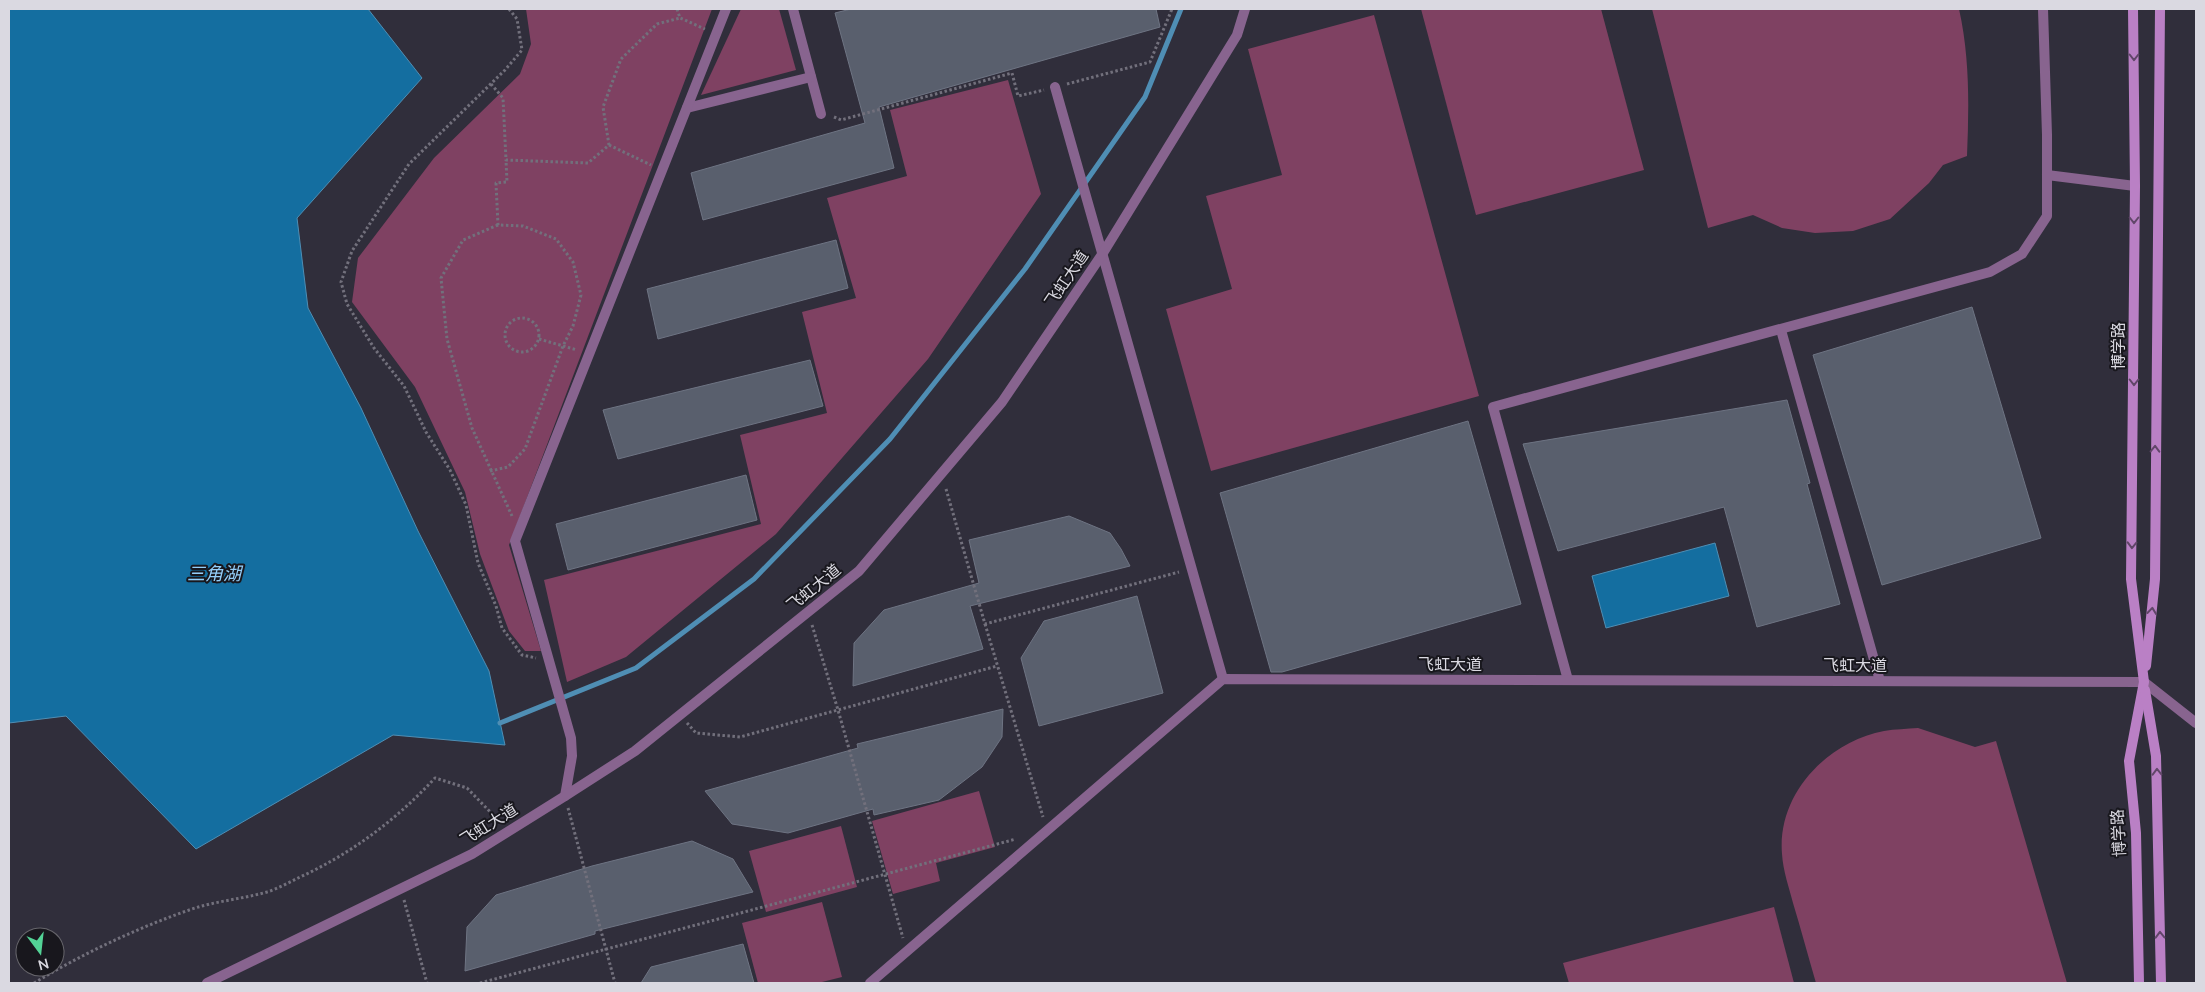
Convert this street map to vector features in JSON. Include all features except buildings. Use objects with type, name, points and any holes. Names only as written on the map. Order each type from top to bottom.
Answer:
[{"type":"main road","name":"博学路","points":[[2133,9],[2135,186],[2131,579],[2144,682],[2156,756],[2160,983]]},
{"type":"main road","name":"博学路","points":[[2138,983],[2136,833],[2129,761],[2144,682],[2156,579],[2160,9]]},
{"type":"street","points":[[565,796],[572,756],[571,738],[515,541],[726,9]]},
{"type":"street","points":[[792,9],[821,114]]},
{"type":"street","name":"飞虹大道","points":[[207,983],[472,854],[565,796],[635,751],[859,571],[1002,402],[1103,253],[1237,35],[1245,9]]},
{"type":"street","points":[[1568,680],[1493,408],[1990,272],[2022,254],[2047,216],[2043,9]]},
{"type":"street","points":[[687,108],[811,77]]},
{"type":"street","points":[[870,983],[1223,679],[1055,87]]},
{"type":"street","points":[[2047,175],[2135,186]]},
{"type":"street","points":[[1781,330],[1880,681]]},
{"type":"street","name":"飞虹大道","points":[[1223,679],[2144,682]]},
{"type":"street","points":[[2144,682],[2196,722]]},
{"type":"path","points":[[509,9],[517,19],[522,50],[491,84],[409,164],[352,251],[341,282],[347,304],[374,348],[404,386],[426,432],[450,470],[466,505],[478,563],[496,606],[502,628],[522,655],[549,661]]},
{"type":"path","points":[[677,9],[680,18]]},
{"type":"path","points":[[821,114],[841,120],[1012,72],[1018,96],[1150,62],[1172,9]]},
{"type":"path","points":[[609,145],[603,107],[621,59],[657,24],[680,18],[717,34]]},
{"type":"path","points":[[491,84],[503,98],[506,182],[496,183],[498,225]]},
{"type":"path","points":[[506,160],[588,162],[609,145]]},
{"type":"path","points":[[609,145],[662,170]]},
{"type":"path","points":[[490,471],[508,467],[525,449],[563,346],[573,326],[581,295],[573,262],[556,238],[523,226],[498,225],[464,240],[442,278],[446,339],[472,428],[490,471],[519,531]]},
{"type":"path","points":[[517,318],[529,319],[537,327],[539,339],[533,348],[528,351],[518,352],[508,347],[504,336],[512,321],[517,318]]},
{"type":"path","points":[[539,339],[589,354]]},
{"type":"path","points":[[941,474],[1047,831]]},
{"type":"path","points":[[985,624],[1192,568]]},
{"type":"path","points":[[808,612],[838,710],[906,952]]},
{"type":"path","points":[[680,714],[696,733],[740,737],[997,666]]},
{"type":"path","points":[[34,983],[101,946],[148,926],[194,908],[267,892],[344,856],[380,830],[415,800],[435,778],[467,788],[508,831]]},
{"type":"path","points":[[565,796],[615,983]]},
{"type":"path","points":[[480,983],[1018,838]]},
{"type":"path","points":[[401,889],[428,983]]},
{"type":"shaded area","points":[[526,9],[712,9],[509,545],[541,651],[525,651],[509,631],[480,554],[465,492],[415,387],[352,302],[358,258],[434,158],[520,74],[531,44]]},
{"type":"shaded area","points":[[741,9],[779,9],[796,70],[701,95]]},
{"type":"shaded area","points":[[1421,9],[1601,9],[1644,170],[1476,215]]},
{"type":"shaded area","points":[[1652,9],[1959,9],[1967,64],[1967,156],[1943,165],[1929,183],[1890,219],[1853,231],[1815,233],[1782,228],[1753,215],[1708,228]]},
{"type":"shaded area","points":[[1374,15],[1479,396],[1211,471],[1166,309],[1232,289],[1206,196],[1282,175],[1248,49]]},
{"type":"shaded area","points":[[1008,80],[1041,194],[928,359],[776,534],[626,657],[567,682],[544,580],[761,524],[740,435],[827,413],[802,312],[856,298],[827,198],[907,176],[890,110]]},
{"type":"shaded area","points":[[1918,728],[1975,747],[1996,741],[2067,983],[1816,983],[1784,867],[1782,854],[1783,832],[1788,811],[1797,792],[1810,774],[1825,759],[1843,746],[1863,737],[1884,731]]},
{"type":"shaded area","points":[[979,791],[995,847],[936,863],[940,881],[893,894],[872,821]]},
{"type":"shaded area","points":[[841,826],[857,887],[766,912],[749,851]]},
{"type":"shaded area","points":[[822,902],[842,977],[818,983],[758,983],[742,923]]},
{"type":"shaded area","points":[[1774,907],[1794,983],[1569,983],[1563,963]]},
{"type":"water","name":"三角湖","points":[[9,9],[368,9],[422,78],[297,218],[308,308],[361,408],[418,531],[489,671],[505,745],[393,735],[196,849],[66,716],[9,723]]},
{"type":"water","points":[[1715,543],[1729,596],[1606,628],[1592,576]]},
{"type":"waterway","points":[[500,723],[636,668],[754,579],[890,439],[1025,269],[1145,97],[1181,9]]}]
